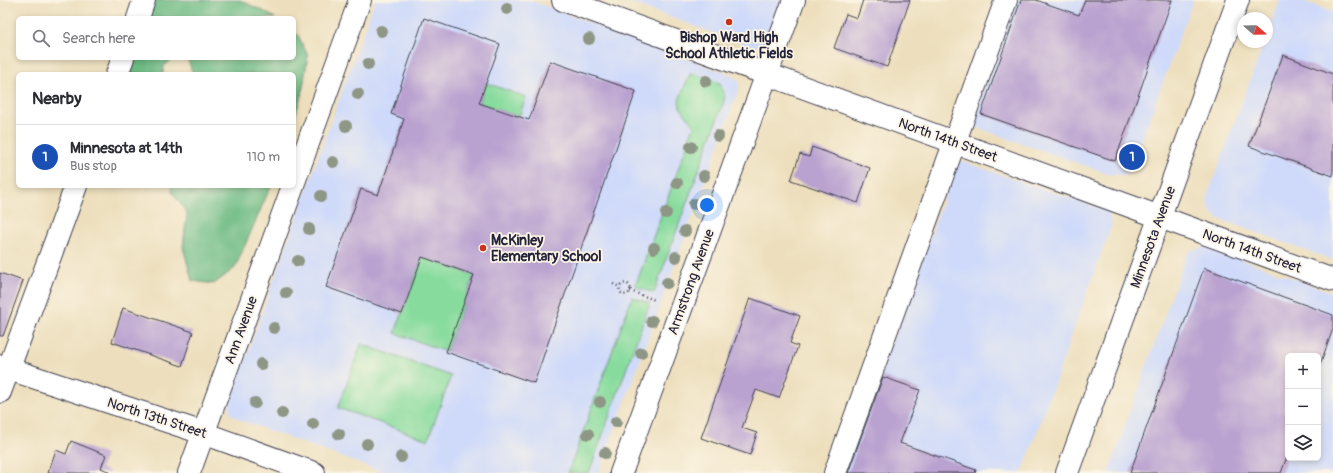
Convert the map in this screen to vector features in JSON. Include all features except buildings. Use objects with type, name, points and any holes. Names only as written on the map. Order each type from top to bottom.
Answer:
[{"type":"street","points":[[139,16],[144,0]]},
{"type":"street","points":[[296,176],[360,0]]},
{"type":"street","name":"North 14th Street","points":[[563,0],[1333,280]]},
{"type":"street","name":"Armstrong Avenue","points":[[621,473],[794,0]]},
{"type":"street","points":[[835,473],[1006,0]]},
{"type":"street","name":"Minnesota Avenue","points":[[1067,473],[1238,0]]},
{"type":"street","points":[[118,72],[122,60]]},
{"type":"street","points":[[0,392],[4,368],[75,188]]},
{"type":"street","name":"Ann Avenue","points":[[189,473],[292,188]]},
{"type":"street","name":"North 13th Street","points":[[4,368],[203,433],[314,473]]},
{"type":"path","points":[[613,284],[620,287]]},
{"type":"path","points":[[620,287],[623,284],[629,285],[630,291]]},
{"type":"path","points":[[620,287],[620,292],[623,294],[628,294],[630,291]]},
{"type":"path","points":[[630,291],[655,300]]},
{"type":"shaded area","name":"McKinley Elementary School","points":[[375,0],[529,0],[731,75],[739,81],[739,89],[599,473],[385,473],[240,420],[231,414],[229,406],[231,399]]},
{"type":"shaded area","name":"Bishop Ward High School Athletic Fields","points":[[623,0],[783,0],[767,44],[752,47]]},
{"type":"shaded area","points":[[1016,0],[1193,0],[1130,172],[1122,175],[1108,174],[970,125]]},
{"type":"shaded area","points":[[1280,0],[1300,0],[1333,12],[1333,260],[1219,219],[1210,211],[1207,200],[1262,48],[1273,48],[1273,19]]},
{"type":"shaded area","points":[[958,160],[1105,210],[1109,214],[1112,224],[1022,473],[844,473]]},
{"type":"shaded area","points":[[1203,247],[1211,248],[1333,293],[1333,473],[1108,473],[1186,256],[1190,251]]},
{"type":"green space","points":[[153,0],[240,0],[272,16],[148,16]]},
{"type":"green space","points":[[296,34],[308,56],[302,93],[296,113],[296,72],[192,72],[188,60],[296,60]]},
{"type":"green space","points":[[133,60],[171,60],[164,66],[163,72],[129,72]]},
{"type":"green space","points":[[690,74],[695,74],[720,83],[725,98],[654,293],[637,287],[636,284],[694,126],[680,107],[679,100]]},
{"type":"green space","points":[[486,83],[526,97],[519,117],[479,103]]},
{"type":"green space","points":[[171,188],[270,188],[235,268],[214,284],[192,281],[183,247],[187,213],[172,192]]},
{"type":"green space","points":[[422,257],[474,275],[446,352],[395,333]]},
{"type":"green space","points":[[632,297],[650,303],[589,473],[568,473]]},
{"type":"green space","points":[[361,344],[451,376],[428,440],[338,408]]},
{"type":"place","name":"Bishop Ward High School Athletic Fields","points":[[729,22]]},
{"type":"place","name":"Minnesota at 14th","points":[[1132,157]]},
{"type":"place","name":"McKinley Elementary School","points":[[483,248]]}]
